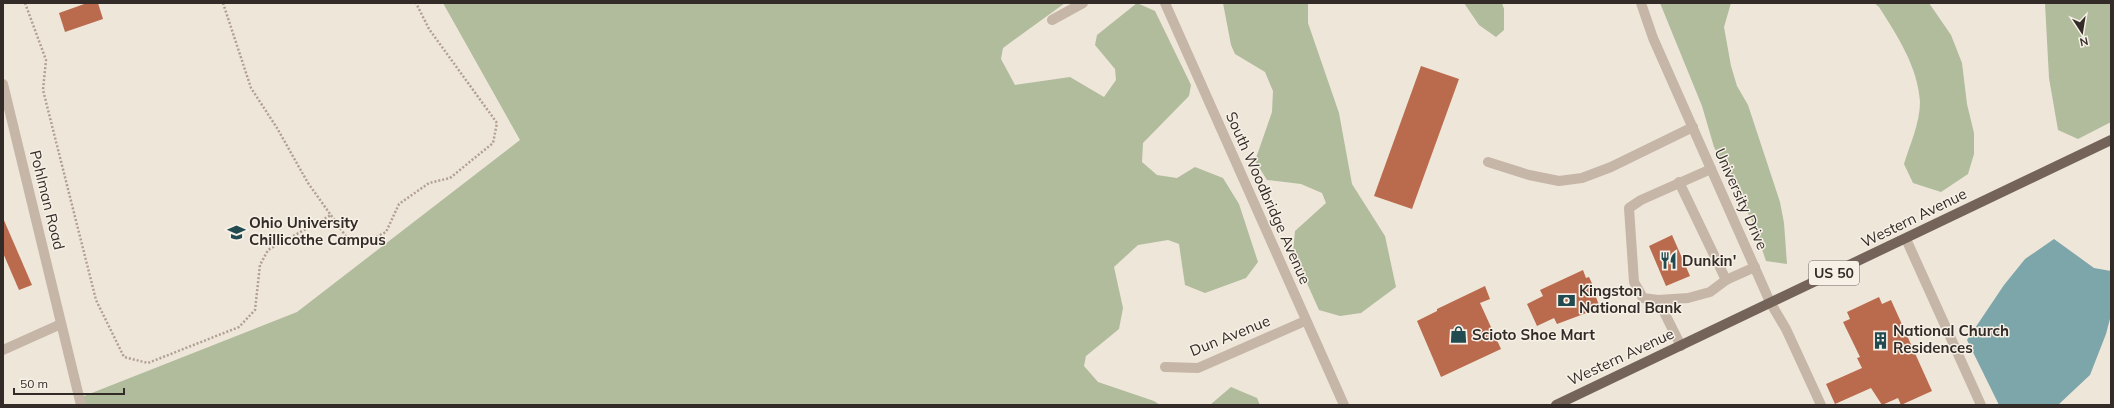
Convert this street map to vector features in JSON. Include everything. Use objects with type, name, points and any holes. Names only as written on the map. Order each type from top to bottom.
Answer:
[{"type":"main road","name":"Western Avenue","points":[[1556,405],[2111,140]]},
{"type":"street","points":[[1052,20],[1084,3]]},
{"type":"street","name":"South Woodbridge Avenue","points":[[1165,3],[1285,272],[1305,321],[1344,405]]},
{"type":"street","name":"University Drive","points":[[1641,3],[1653,38],[1770,302],[1786,329],[1821,405]]},
{"type":"street","name":"Pohlman Road","points":[[3,84],[81,405]]},
{"type":"street","points":[[1488,162],[1528,175],[1559,181],[1582,178],[1611,167],[1693,127]]},
{"type":"street","points":[[1711,169],[1641,200],[1629,208],[1629,226],[1634,282],[1643,298],[1658,300],[1688,298],[1710,292],[1726,280],[1755,267]]},
{"type":"street","points":[[1679,182],[1726,280]]},
{"type":"street","points":[[1906,239],[1981,405]]},
{"type":"street","points":[[1658,300],[1681,346]]},
{"type":"street","name":"Dun Avenue","points":[[1165,367],[1198,368],[1305,321]]},
{"type":"street","points":[[3,350],[61,324]]},
{"type":"path","points":[[25,3],[46,60],[43,90],[96,300],[124,357],[148,363],[239,327],[255,310],[260,265],[268,250],[331,215]]},
{"type":"path","points":[[223,3],[251,88],[277,128],[308,183],[350,242],[368,241],[386,232],[399,204],[429,183],[450,178],[493,144],[497,123],[429,29],[416,3]]},
{"type":"green space","points":[[443,3],[1065,3],[1003,48],[1001,59],[1015,85],[1070,77],[1104,97],[1116,80],[1115,69],[1095,45],[1097,35],[1137,3],[1155,11],[1191,85],[1189,96],[1143,143],[1142,162],[1157,175],[1177,178],[1195,167],[1223,178],[1239,204],[1258,262],[1246,278],[1205,293],[1185,285],[1179,244],[1168,240],[1138,245],[1114,267],[1123,308],[1119,329],[1086,356],[1084,366],[1098,382],[1154,401],[1160,405],[81,405],[79,398],[297,312],[520,140]]},
{"type":"green space","points":[[1223,3],[1308,3],[1308,23],[1339,113],[1352,184],[1385,236],[1396,287],[1361,313],[1340,316],[1319,310],[1293,252],[1295,231],[1326,203],[1322,193],[1301,184],[1267,180],[1255,161],[1272,112],[1273,91],[1265,72],[1235,54],[1231,45]]},
{"type":"green space","points":[[1464,3],[1502,3],[1504,9],[1504,30],[1496,37],[1479,25]]},
{"type":"green space","points":[[1660,3],[1731,3],[1724,27],[1731,66],[1737,86],[1748,105],[1780,202],[1784,223],[1787,264],[1766,261],[1753,223],[1714,147],[1702,106]]},
{"type":"green space","points":[[1874,3],[1929,3],[1951,35],[1962,63],[1967,104],[1974,133],[1974,154],[1968,174],[1941,192],[1913,183],[1904,164],[1920,110],[1918,89],[1906,52],[1879,7]]},
{"type":"green space","points":[[2045,3],[2111,3],[2111,122],[2078,139],[2058,130],[2049,78]]},
{"type":"green space","points":[[1231,387],[1257,398],[1260,405],[1210,405]]},
{"type":"water","points":[[2054,239],[2094,268],[2111,271],[2111,315],[2106,334],[2090,375],[2058,405],[1999,405],[1967,340],[2004,285],[2025,259]]},
{"type":"building","points":[[87,3],[98,3],[103,19],[65,32],[59,13]]},
{"type":"building","points":[[1421,66],[1459,79],[1412,209],[1374,196]]},
{"type":"building","points":[[3,218],[32,285],[19,290],[3,253]]},
{"type":"building","name":"Dunkin'","points":[[1672,235],[1690,276],[1666,286],[1649,246]]},
{"type":"building","name":"Kingston National Bank","points":[[1583,270],[1586,278],[1589,277],[1598,296],[1596,297],[1599,305],[1588,310],[1589,312],[1557,324],[1554,318],[1537,326],[1527,304],[1543,296],[1540,290]]},
{"type":"building","name":"Scioto Shoe Mart","points":[[1485,286],[1490,299],[1480,303],[1501,349],[1441,377],[1417,321],[1437,311],[1437,309]]},
{"type":"building","name":"National Church Residences","points":[[1879,297],[1882,304],[1891,300],[1932,391],[1901,405],[1898,398],[1882,405],[1871,388],[1835,404],[1826,384],[1862,368],[1857,358],[1860,357],[1843,322],[1850,319],[1847,312]]},
{"type":"place","name":"Ohio University Chillicothe Campus","points":[[236,232]]},
{"type":"place","name":"Dunkin'","points":[[1669,261]]},
{"type":"place","name":"Kingston National Bank","points":[[1566,300]]},
{"type":"place","name":"Scioto Shoe Mart","points":[[1459,335]]},
{"type":"place","name":"National Church Residences","points":[[1880,340]]}]
